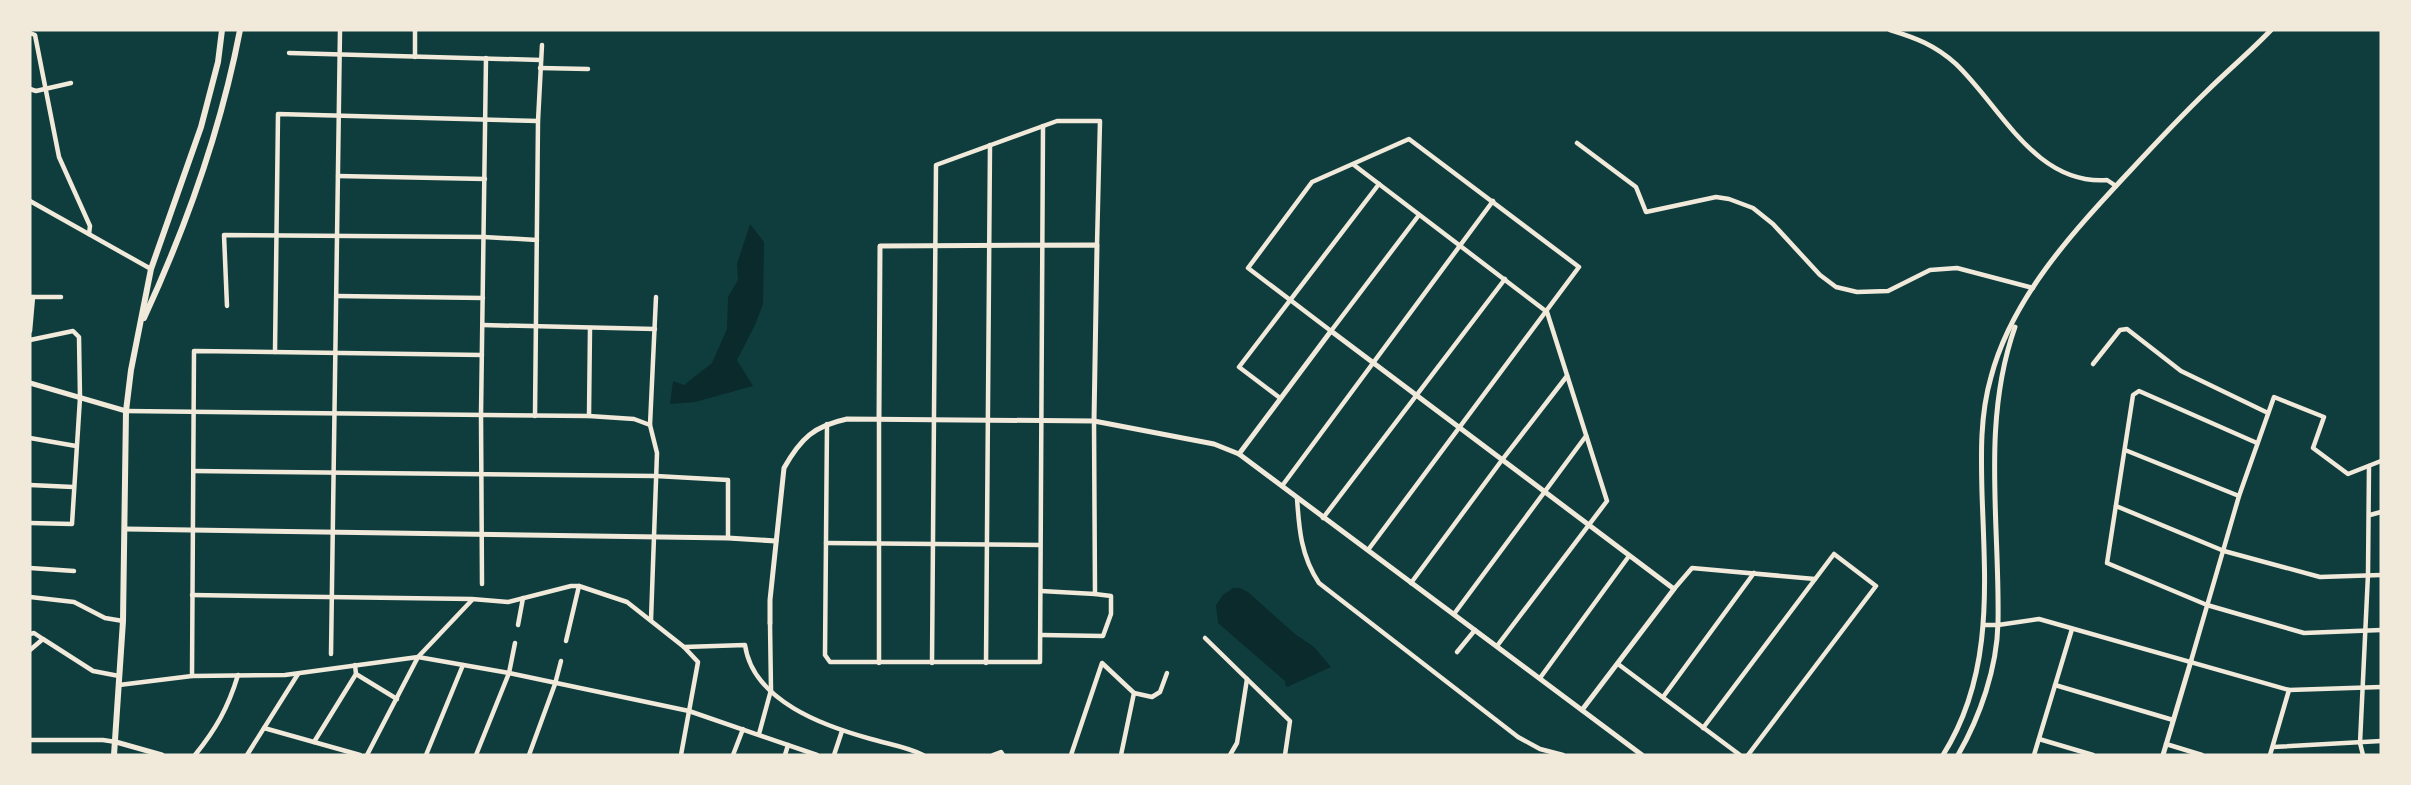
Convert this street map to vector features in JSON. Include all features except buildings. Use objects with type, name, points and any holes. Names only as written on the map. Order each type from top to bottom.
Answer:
[{"type":"main road","points":[[114,755],[123,621],[126,411],[151,269],[201,127],[218,62],[222,30]]},
{"type":"main road","points":[[139,329],[165,273],[195,191],[232,74],[240,30]]},
{"type":"street","points":[[331,654],[340,30]]},
{"type":"street","points":[[415,30],[415,57]]},
{"type":"street","points":[[1890,30],[1927,42],[1955,64],[2034,153],[2061,172],[2092,181],[2107,180],[2116,186]]},
{"type":"street","points":[[1943,755],[1964,717],[1973,690],[1985,625],[1982,456],[1984,411],[1995,361],[2022,307],[2053,257],[2116,186],[2208,90],[2271,30]]},
{"type":"street","points":[[30,33],[35,35],[60,157],[90,226],[89,234]]},
{"type":"street","points":[[535,416],[538,121],[542,45]]},
{"type":"street","points":[[289,52],[541,60]]},
{"type":"street","points":[[482,584],[481,415],[486,58]]},
{"type":"street","points":[[540,68],[588,69]]},
{"type":"street","points":[[30,89],[71,83]]},
{"type":"street","points":[[275,352],[278,114],[538,121]]},
{"type":"street","points":[[932,663],[936,165],[1057,121],[1100,121],[1094,421],[1095,594]]},
{"type":"street","points":[[827,423],[825,655],[830,662],[1040,662],[1043,126]]},
{"type":"street","points":[[1368,550],[1459,427],[1547,312],[1579,267],[1409,139],[1312,182],[1248,268],[1417,395],[1459,427],[1544,492],[1674,589]]},
{"type":"street","points":[[1577,143],[1636,187],[1646,212],[1716,197],[1753,208],[1773,224],[1820,275],[1836,286],[1857,292],[1888,290],[1930,270],[1957,268],[2033,288]]},
{"type":"street","points":[[986,663],[989,145]]},
{"type":"street","points":[[1354,165],[1547,312],[1607,501],[1497,646]]},
{"type":"street","points":[[338,176],[485,179]]},
{"type":"street","points":[[1280,398],[1239,367],[1379,184]]},
{"type":"street","points":[[30,201],[151,269]]},
{"type":"street","points":[[1282,486],[1493,201]]},
{"type":"street","points":[[1239,454],[1419,215]]},
{"type":"street","points":[[227,306],[224,235],[484,237],[537,240]]},
{"type":"street","points":[[879,663],[880,246],[1097,245]]},
{"type":"street","points":[[1323,518],[1505,279]]},
{"type":"street","points":[[337,296],[483,298]]},
{"type":"street","points":[[30,331],[32,297],[61,297]]},
{"type":"street","points":[[651,620],[657,453],[650,425],[656,297]]},
{"type":"street","points":[[1958,755],[1977,715],[1987,685],[1998,625],[1996,409],[2008,346],[2022,307]]},
{"type":"street","points":[[483,326],[655,329]]},
{"type":"street","points":[[589,416],[590,328]]},
{"type":"street","points":[[2093,365],[2120,330],[2127,329],[2181,371],[2267,413]]},
{"type":"street","points":[[30,340],[73,331],[79,337],[80,398],[72,524],[30,523]]},
{"type":"street","points":[[192,676],[194,351],[482,355]]},
{"type":"street","points":[[1411,583],[1567,376]]},
{"type":"street","points":[[30,383],[126,411],[589,416],[634,419],[650,425]]},
{"type":"street","points":[[2257,443],[2139,391],[2133,395],[2107,563],[2207,605],[2304,633],[2381,630]]},
{"type":"street","points":[[2163,755],[2239,496],[2274,397],[2324,417],[2313,448],[2348,474],[2381,461]]},
{"type":"street","points":[[759,734],[771,690],[770,600],[784,468],[794,449],[807,435],[827,423],[847,419],[1094,421],[1214,444],[1239,454],[1642,755]]},
{"type":"street","points":[[1454,614],[1586,436]]},
{"type":"street","points":[[30,438],[76,446]]},
{"type":"street","points":[[2125,450],[2239,496]]},
{"type":"street","points":[[2363,755],[2360,743],[2370,515],[2369,466]]},
{"type":"street","points":[[194,471],[656,476],[729,480],[728,538]]},
{"type":"street","points":[[30,485],[73,487]]},
{"type":"street","points":[[1297,498],[1301,544],[1308,567],[1319,583],[1518,737],[1540,750],[1563,755]]},
{"type":"street","points":[[2116,506],[2224,551],[2320,577],[2381,575]]},
{"type":"street","points":[[2370,515],[2381,512]]},
{"type":"street","points":[[126,529],[483,533],[776,541]]},
{"type":"street","points":[[826,543],[1040,545]]},
{"type":"street","points":[[1703,728],[1834,554],[1876,586],[1748,755]]},
{"type":"street","points":[[1540,678],[1629,556]]},
{"type":"street","points":[[30,568],[74,571]]},
{"type":"street","points":[[1582,710],[1692,568],[1816,579]]},
{"type":"street","points":[[1663,697],[1754,573]]},
{"type":"street","points":[[192,595],[472,599],[508,602],[579,586],[627,602],[684,647],[698,662],[681,755]]},
{"type":"street","points":[[566,641],[579,586]]},
{"type":"street","points":[[1041,591],[1111,596],[1111,614],[1103,636],[1042,635]]},
{"type":"street","points":[[30,597],[74,602],[105,618],[123,621]]},
{"type":"street","points":[[518,625],[523,598]]},
{"type":"street","points":[[367,755],[418,657],[472,599]]},
{"type":"street","points":[[1985,625],[2039,619],[2288,690],[2381,687]]},
{"type":"street","points":[[2034,755],[2072,629]]},
{"type":"street","points":[[1457,652],[1475,630]]},
{"type":"street","points":[[30,634],[34,633],[93,671],[119,677]]},
{"type":"street","points":[[1205,638],[1290,721],[1285,755]]},
{"type":"street","points":[[30,650],[43,639]]},
{"type":"street","points":[[476,755],[509,673],[514,643]]},
{"type":"street","points":[[684,647],[745,645],[751,670],[791,707],[842,731],[922,755]]},
{"type":"street","points":[[119,685],[192,676],[285,675],[418,657],[689,711],[817,755]]},
{"type":"street","points":[[529,755],[561,661]]},
{"type":"street","points":[[1071,755],[1102,663],[1134,693],[1152,697],[1160,692],[1167,673]]},
{"type":"street","points":[[1618,664],[1740,755]]},
{"type":"street","points":[[314,742],[356,674],[355,665]]},
{"type":"street","points":[[426,755],[463,665]]},
{"type":"street","points":[[247,755],[298,673]]},
{"type":"street","points":[[356,674],[397,699]]},
{"type":"street","points":[[195,755],[229,706],[238,675]]},
{"type":"street","points":[[1230,755],[1237,743],[1247,679]]},
{"type":"street","points":[[2055,685],[2173,720]]},
{"type":"street","points":[[2270,755],[2288,690]]},
{"type":"street","points":[[1121,755],[1134,693]]},
{"type":"street","points":[[264,728],[360,755]]},
{"type":"street","points":[[733,755],[743,729]]},
{"type":"street","points":[[834,755],[842,731]]},
{"type":"street","points":[[2039,739],[2093,755]]},
{"type":"street","points":[[30,740],[103,740],[162,755]]},
{"type":"street","points":[[2273,747],[2381,741]]},
{"type":"street","points":[[2166,744],[2202,755]]},
{"type":"street","points":[[785,755],[788,746]]},
{"type":"street","points":[[993,755],[1001,752],[1003,755]]},
{"type":"water","points":[[750,224],[764,242],[763,304],[737,360],[753,386],[695,402],[670,404],[673,381],[684,385],[712,363],[727,329],[728,297],[738,280],[737,264]]},
{"type":"water","points":[[1233,588],[1248,592],[1295,634],[1314,647],[1331,667],[1287,687],[1286,682],[1218,623],[1216,605],[1223,595]]}]
